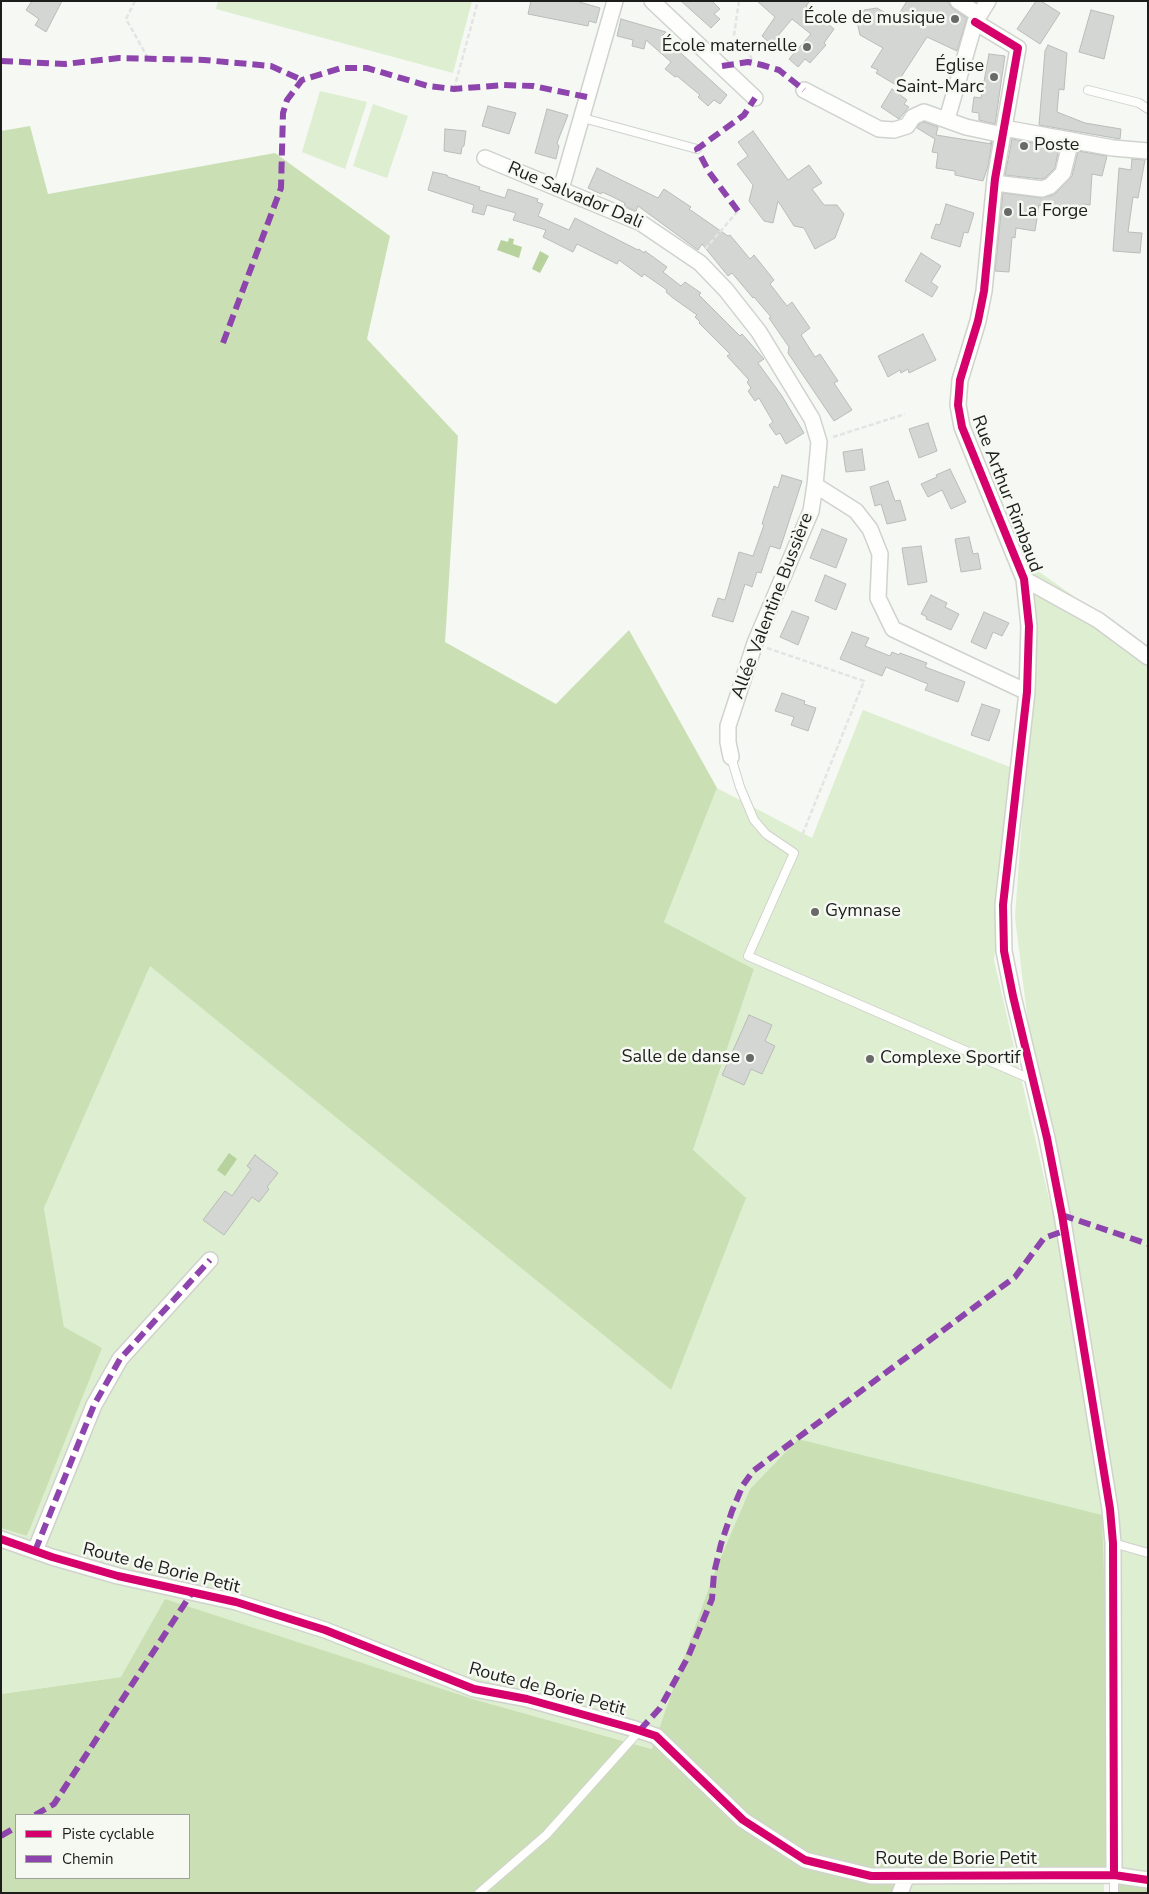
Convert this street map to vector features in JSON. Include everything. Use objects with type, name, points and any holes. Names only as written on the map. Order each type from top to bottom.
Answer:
[{"type":"street","points":[[562,189],[615,1]]},
{"type":"street","points":[[652,1],[755,98]]},
{"type":"street","points":[[958,1],[977,18]]},
{"type":"street","points":[[947,120],[977,18],[988,1]]},
{"type":"street","name":"Rue Arthur Rimbaud","points":[[977,18],[997,36],[1018,48],[995,184],[984,291],[978,321],[960,380],[958,405],[962,427],[994,511],[1024,579],[1029,626],[1027,692],[1004,914],[1004,951],[1047,1138],[1062,1215],[1110,1509],[1113,1543],[1114,1875]]},
{"type":"street","points":[[804,90],[879,129],[894,130],[907,126],[913,117],[924,112],[966,127],[1070,140],[1113,148],[1148,151]]},
{"type":"street","points":[[995,184],[1042,189],[1050,186],[1063,173],[1070,140]]},
{"type":"street","name":"Rue Salvador Dali","points":[[486,158],[641,223],[700,263],[726,290],[759,332],[812,419],[818,442],[815,485]]},
{"type":"street","points":[[815,485],[856,511],[870,529],[880,554],[878,598],[893,629],[1027,692]]},
{"type":"street","name":"Allée Valentine Bussière","points":[[731,756],[728,742],[728,726],[755,643],[811,510],[815,485]]},
{"type":"street","points":[[1024,579],[1098,620],[1148,657]]},
{"type":"street","points":[[35,1551],[94,1405],[120,1358],[210,1260]]},
{"type":"street","name":"Route de Borie Petit","points":[[1,1539],[118,1576],[236,1602],[325,1630],[474,1689],[527,1700],[656,1736],[743,1820],[805,1860],[871,1876],[1114,1875],[1148,1880]]},
{"type":"street","points":[[900,1893],[907,1876]]},
{"type":"lane","points":[[1088,90],[1139,103],[1148,110]]},
{"type":"lane","points":[[583,118],[697,149]]},
{"type":"lane","points":[[731,756],[740,787],[754,820],[766,834],[794,853],[748,956],[1033,1081]]},
{"type":"lane","points":[[1113,1543],[1148,1554]]},
{"type":"lane","points":[[479,1893],[546,1835],[640,1730]]},
{"type":"lane","points":[[1114,1875],[1114,1893]]},
{"type":"path","points":[[135,1],[126,19],[148,58]]},
{"type":"path","points":[[454,89],[478,1]]},
{"type":"path","points":[[739,1],[734,35],[751,57],[752,63]]},
{"type":"path","points":[[707,246],[738,211]]},
{"type":"path","points":[[818,442],[905,414]]},
{"type":"path","points":[[755,643],[864,681],[794,853]]},
{"type":"shaded area","points":[[218,1],[472,1],[453,73],[216,9]]},
{"type":"shaded area","points":[[320,91],[367,102],[345,169],[302,152]]},
{"type":"shaded area","points":[[373,104],[408,116],[387,178],[353,166]]},
{"type":"shaded area","points":[[30,126],[48,194],[275,153],[390,236],[367,339],[458,436],[445,642],[556,704],[629,630],[717,788],[664,922],[754,969],[693,1150],[746,1198],[671,1390],[150,966],[44,1208],[64,1327],[102,1348],[27,1536],[1,1528],[1,131]]},
{"type":"shaded area","points":[[509,238],[514,239],[513,244],[522,247],[519,258],[497,250],[501,240],[508,242]]},
{"type":"shaded area","points":[[540,251],[549,256],[540,273],[532,269]]},
{"type":"shaded area","points":[[1031,566],[1148,649],[1148,1882],[1114,1875],[1104,1884],[1104,1893],[899,1893],[798,1439],[750,1489],[714,1573],[653,1749],[473,1699],[121,1677],[1,1694],[1,1528],[28,1536],[64,1327],[44,1208],[150,965],[671,1390],[693,1150],[754,969],[664,922],[717,788],[812,838],[863,710],[1015,769],[994,960],[1050,1203],[1015,917],[1036,625]]},
{"type":"shaded area","points":[[229,1153],[237,1159],[225,1176],[217,1170]]},
{"type":"shaded area","points":[[798,1439],[1102,1515],[1114,1874],[1148,1882],[1148,1893],[1115,1893],[1114,1875],[907,1875],[899,1893],[1,1893],[1,1694],[121,1677],[165,1599],[473,1699],[652,1749],[714,1573],[750,1489]]},
{"type":"building","points":[[32,1],[62,1],[46,32],[35,25],[39,19],[26,10]]},
{"type":"building","points":[[531,1],[576,1],[600,8],[596,23],[589,21],[588,26],[528,14]]},
{"type":"building","points":[[681,1],[712,1],[720,9],[714,14],[720,19],[711,28]]},
{"type":"building","points":[[757,1],[810,1],[806,6],[834,29],[824,43],[826,45],[810,63],[805,59],[798,67],[789,59],[811,34],[792,19],[771,44],[762,36],[775,17]]},
{"type":"building","points":[[907,1],[947,1],[953,9],[967,18],[957,51],[927,37],[896,85],[876,73],[878,70],[871,67],[883,48],[860,35],[857,22],[864,10],[877,8],[896,19]]},
{"type":"building","points":[[1036,1],[1041,1],[1060,13],[1040,44],[1017,29]]},
{"type":"building","points":[[1091,10],[1114,16],[1104,59],[1079,52]]},
{"type":"building","points":[[621,19],[666,32],[662,36],[727,95],[720,104],[714,100],[708,106],[698,97],[700,95],[677,76],[675,77],[665,69],[671,62],[646,40],[644,49],[632,46],[633,40],[617,36]]},
{"type":"building","points":[[1048,45],[1067,53],[1064,90],[1059,89],[1057,112],[1085,123],[1121,129],[1120,139],[1039,125],[1045,51]]},
{"type":"building","name":"Église Saint-Marc","points":[[989,54],[1005,56],[995,124],[979,120],[979,113],[972,112],[974,97],[981,98]]},
{"type":"building","points":[[892,89],[907,100],[904,104],[909,107],[899,119],[881,107]]},
{"type":"building","points":[[488,106],[516,113],[509,134],[482,126]]},
{"type":"building","points":[[547,109],[568,115],[557,143],[559,146],[556,159],[535,153]]},
{"type":"building","points":[[924,122],[938,127],[936,135],[992,144],[983,181],[955,175],[955,171],[936,168],[938,153],[932,152],[935,139],[917,128],[919,124]]},
{"type":"building","points":[[445,129],[466,131],[461,154],[444,151]]},
{"type":"building","points":[[753,131],[788,180],[809,165],[822,183],[812,189],[824,205],[837,205],[844,214],[835,238],[815,249],[804,228],[794,226],[778,201],[773,223],[764,221],[749,201],[753,185],[737,164],[748,156],[738,142]]},
{"type":"building","points":[[1012,139],[1059,148],[1055,168],[1045,178],[1041,179],[1005,175]]},
{"type":"building","points":[[1078,151],[1107,156],[1102,176],[1092,174],[1090,205],[1082,204],[1081,215],[1067,214],[1067,206],[1039,205],[1035,231],[1016,228],[1015,238],[1012,237],[1009,272],[995,271],[1003,193],[1041,198],[1054,195],[1072,176]]},
{"type":"building","points":[[1132,159],[1145,160],[1138,198],[1133,197],[1128,232],[1142,233],[1140,253],[1113,251],[1119,168],[1131,170]]},
{"type":"building","points":[[597,168],[658,198],[664,189],[691,207],[689,209],[728,236],[730,235],[750,259],[754,255],[774,280],[770,284],[787,306],[792,302],[810,328],[801,335],[815,357],[820,354],[838,381],[834,383],[852,410],[834,421],[788,353],[789,347],[769,318],[771,317],[732,273],[728,276],[702,244],[698,250],[638,206],[636,211],[624,206],[625,203],[613,197],[588,188]]},
{"type":"building","points":[[433,172],[447,175],[448,177],[480,187],[479,190],[505,198],[508,189],[538,199],[537,202],[543,204],[538,216],[569,230],[575,218],[644,253],[645,251],[667,267],[663,272],[681,286],[685,282],[701,293],[699,295],[740,336],[742,334],[764,359],[758,363],[782,396],[804,433],[786,444],[780,433],[776,435],[769,425],[773,422],[759,398],[755,401],[748,391],[751,388],[747,382],[749,380],[727,356],[730,354],[699,323],[695,317],[697,315],[673,298],[666,292],[667,290],[644,274],[642,277],[619,260],[617,264],[577,244],[573,252],[543,237],[546,230],[513,220],[516,213],[487,205],[484,215],[472,212],[474,205],[428,190]]},
{"type":"building","points":[[946,204],[974,213],[968,233],[964,232],[960,247],[931,238],[936,224],[940,225]]},
{"type":"building","points":[[921,253],[941,266],[931,282],[938,287],[932,297],[905,281]]},
{"type":"building","points":[[923,334],[936,360],[909,373],[908,369],[901,373],[900,370],[888,377],[878,356]]},
{"type":"building","points":[[928,423],[937,451],[919,458],[909,429]]},
{"type":"building","points":[[862,449],[865,470],[846,472],[843,452]]},
{"type":"building","points":[[950,469],[966,502],[951,509],[942,490],[928,497],[921,484]]},
{"type":"building","points":[[782,475],[802,481],[780,549],[770,546],[761,573],[757,572],[752,587],[745,584],[733,622],[712,616],[718,598],[725,600],[739,552],[753,556],[764,525],[762,524],[774,486],[778,488]]},
{"type":"building","points":[[888,481],[895,501],[900,500],[906,520],[887,524],[881,504],[875,506],[870,487]]},
{"type":"building","points":[[822,529],[847,539],[836,568],[810,558]]},
{"type":"building","points":[[969,537],[973,554],[978,553],[981,569],[961,572],[955,539]]},
{"type":"building","points":[[921,546],[927,582],[908,585],[902,548]]},
{"type":"building","points":[[825,575],[846,584],[836,610],[815,601]]},
{"type":"building","points":[[931,595],[947,603],[945,607],[959,614],[951,630],[926,619],[927,617],[921,614]]},
{"type":"building","points":[[792,611],[809,617],[798,645],[780,637]]},
{"type":"building","points":[[984,612],[1009,623],[1002,636],[993,632],[986,649],[971,642]]},
{"type":"building","points":[[852,632],[869,638],[865,646],[890,656],[892,652],[899,655],[900,653],[927,663],[925,667],[965,682],[958,702],[925,690],[928,684],[886,667],[882,676],[840,659]]},
{"type":"building","points":[[782,693],[805,701],[804,704],[816,708],[808,731],[791,725],[794,717],[775,711]]},
{"type":"building","points":[[982,704],[1000,710],[989,741],[971,735]]},
{"type":"building","name":"Salle de danse","points":[[749,1015],[772,1025],[765,1041],[775,1046],[762,1074],[751,1069],[744,1085],[722,1075]]},
{"type":"building","points":[[255,1155],[278,1173],[267,1187],[269,1189],[259,1202],[252,1197],[224,1235],[203,1220],[225,1191],[232,1196],[251,1169],[247,1166]]},
{"type":"marked path","points":[[1,61],[65,64],[119,58],[204,60],[271,66],[302,80]]},
{"type":"marked path","points":[[722,66],[748,62],[762,65],[779,70],[804,90]]},
{"type":"marked path","points":[[223,343],[281,188],[283,113],[287,100],[302,80],[341,68],[367,68],[428,86],[454,89],[504,85],[533,86],[587,97]]},
{"type":"marked path","points":[[738,211],[709,172],[697,149],[744,115],[755,98]]},
{"type":"marked path","points":[[1062,1215],[1148,1244]]},
{"type":"marked path","points":[[640,1730],[660,1708],[688,1657],[712,1599],[714,1573],[732,1511],[743,1485],[753,1471],[1015,1277],[1044,1238],[1064,1231]]},
{"type":"marked path","points":[[35,1551],[94,1405],[120,1359],[210,1260]]},
{"type":"marked path","points":[[37,1814],[54,1804],[193,1591]]},
{"type":"marked path","points":[[1,1836],[15,1828]]},
{"type":"cycle path","points":[[975,22],[1018,48],[995,179],[984,291],[978,321],[960,380],[958,405],[962,427],[1024,579],[1029,626],[1027,692],[1003,905],[1004,951],[1047,1138],[1062,1215],[1110,1509],[1113,1543],[1114,1875]]},
{"type":"cycle path","points":[[1,1539],[52,1557],[118,1576],[236,1602],[325,1630],[474,1689],[527,1699],[656,1736],[743,1820],[805,1860],[871,1876],[1114,1875],[1148,1880]]},
{"type":"place","name":"École de musique","points":[[955,19]]},
{"type":"place","name":"École maternelle","points":[[807,47]]},
{"type":"place","name":"Église Saint-Marc","points":[[994,77]]},
{"type":"place","name":"Poste","points":[[1024,146]]},
{"type":"place","name":"La Forge","points":[[1008,212]]},
{"type":"place","name":"Gymnase","points":[[815,912]]},
{"type":"place","name":"Salle de danse","points":[[750,1058]]},
{"type":"place","name":"Complexe Sportif","points":[[870,1059]]}]
